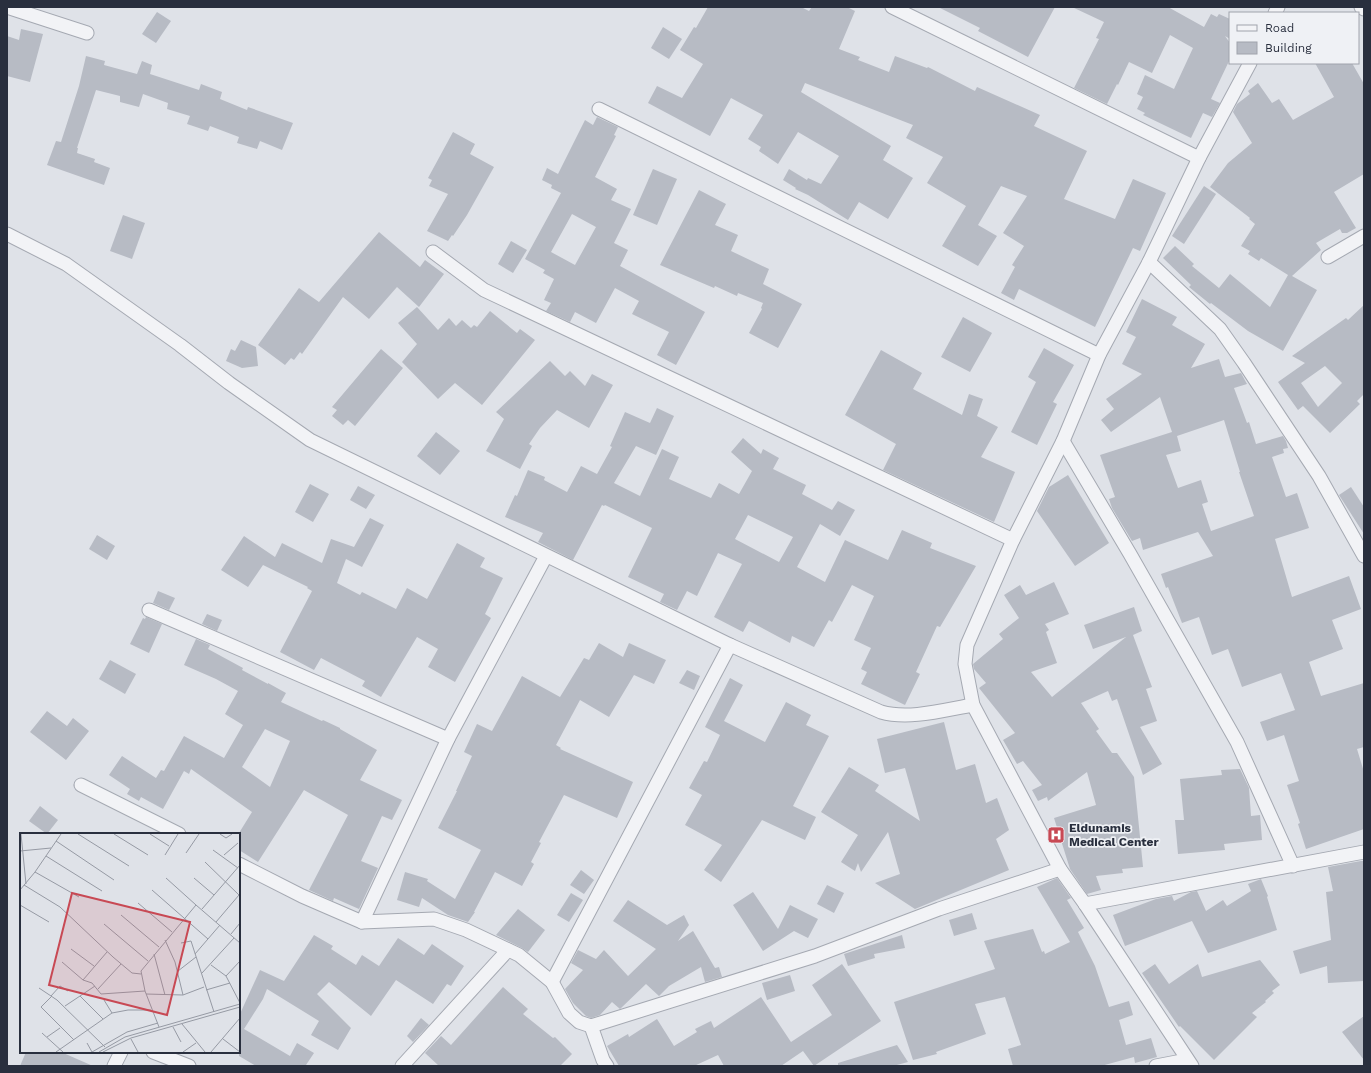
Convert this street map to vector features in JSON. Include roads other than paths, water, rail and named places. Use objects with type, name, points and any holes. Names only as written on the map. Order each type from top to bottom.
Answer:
[{"type":"street","points":[[7,7],[86,33]]},
{"type":"street","points":[[892,7],[1198,158]]},
{"type":"street","points":[[1156,1066],[1189,1063],[1085,904],[1060,869],[972,705],[965,664],[968,645],[1013,540],[1063,441],[1099,355],[1150,262],[1198,158],[1249,64]]},
{"type":"street","points":[[599,108],[1099,355]]},
{"type":"street","points":[[7,234],[66,264],[174,340],[228,384],[310,440],[546,556],[730,645],[891,716],[905,716],[972,705]]},
{"type":"street","points":[[1328,257],[1364,236]]},
{"type":"street","points":[[432,252],[484,290],[1013,540]]},
{"type":"street","points":[[1150,262],[1220,329],[1319,476],[1364,556]]},
{"type":"street","points":[[1063,441],[1130,554],[1237,742],[1293,866]]},
{"type":"street","points":[[362,922],[448,738],[546,556]]},
{"type":"street","points":[[149,610],[448,738]]},
{"type":"street","points":[[552,982],[730,645]]},
{"type":"street","points":[[81,785],[177,833]]},
{"type":"street","points":[[1085,904],[1364,852]]},
{"type":"street","points":[[240,865],[302,896],[362,922],[434,920],[466,930],[519,955],[552,982],[570,1013],[579,1022],[591,1026],[815,956],[940,909],[1060,869]]},
{"type":"street","points":[[402,1066],[508,950]]},
{"type":"street","points":[[591,1026],[603,1060],[607,1066]]},
{"type":"street","points":[[114,1066],[120,1053]]},
{"type":"street","points":[[156,1053],[189,1066]]},
{"type":"place","name":"Eldunamis Medical Center","points":[[1056,835]]}]
